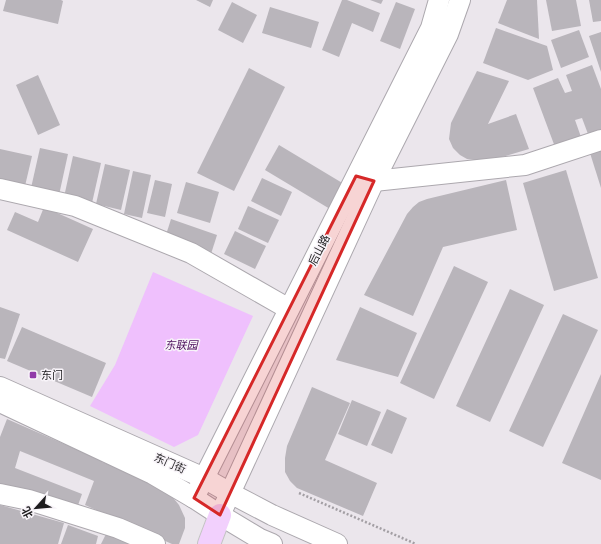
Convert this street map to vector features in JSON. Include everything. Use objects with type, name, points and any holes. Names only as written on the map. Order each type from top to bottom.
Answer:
[{"type":"main road","points":[[210,544],[220,515]]},
{"type":"street","name":"后山路","points":[[220,515],[431,28],[439,0]]},
{"type":"street","name":"后山路","points":[[194,498],[288,309],[448,34],[460,0]]},
{"type":"street","points":[[365,178],[525,165],[601,140]]},
{"type":"street","points":[[0,189],[75,206],[191,252],[288,309]]},
{"type":"street","name":"东门街","points":[[0,387],[204,478],[272,515],[337,544]]},
{"type":"street","name":"东门街","points":[[0,402],[153,474],[260,539],[272,544]]},
{"type":"street","points":[[0,494],[29,500],[118,528],[155,544]]},
{"type":"path","points":[[299,493],[416,544]]},
{"type":"highlighted area","points":[[356,176],[374,181],[220,515],[194,498]]},
{"type":"green space","name":"东联园","points":[[153,272],[253,316],[198,435],[174,447],[90,406],[115,365]]},
{"type":"building","points":[[6,0],[61,0],[63,1],[58,24],[3,11]]},
{"type":"building","points":[[196,0],[213,0],[210,7]]},
{"type":"building","points":[[342,0],[347,0],[380,13],[373,32],[352,23],[339,57],[322,50]]},
{"type":"building","points":[[370,0],[383,0],[381,4]]},
{"type":"building","points":[[507,0],[537,0],[539,39],[498,23]]},
{"type":"building","points":[[546,0],[576,0],[581,26],[552,31]]},
{"type":"building","points":[[589,0],[601,0],[601,21],[593,22]]},
{"type":"building","points":[[232,2],[257,15],[243,43],[218,30]]},
{"type":"building","points":[[396,2],[415,9],[400,49],[380,41]]},
{"type":"building","points":[[270,7],[319,22],[311,48],[262,33]]},
{"type":"building","points":[[496,28],[547,46],[553,70],[528,80],[483,63]]},
{"type":"building","points":[[579,30],[589,57],[561,68],[551,40]]},
{"type":"building","points":[[601,32],[601,72],[589,36]]},
{"type":"building","points":[[592,65],[601,89],[601,130],[588,134],[582,118],[575,120],[581,137],[555,147],[533,88],[558,78],[565,93],[572,91],[566,75]]},
{"type":"building","points":[[249,68],[285,87],[234,191],[197,173]]},
{"type":"building","points":[[477,71],[509,81],[488,124],[516,114],[529,149],[502,157],[475,160],[467,159],[453,148],[449,139],[451,123]]},
{"type":"building","points":[[38,75],[60,125],[38,135],[16,85]]},
{"type":"building","points":[[279,145],[344,184],[330,209],[265,170]]},
{"type":"building","points":[[40,148],[68,154],[59,195],[31,188]]},
{"type":"building","points":[[0,149],[32,156],[25,186],[0,180]]},
{"type":"building","points":[[601,150],[601,188],[590,153]]},
{"type":"building","points":[[73,156],[101,163],[92,203],[64,197]]},
{"type":"building","points":[[105,164],[130,170],[121,210],[96,204]]},
{"type":"building","points":[[566,170],[598,278],[554,291],[523,183]]},
{"type":"building","points":[[133,171],[151,175],[142,218],[124,214]]},
{"type":"building","points":[[262,178],[292,192],[281,216],[251,201]]},
{"type":"building","points":[[155,180],[172,184],[165,217],[147,213]]},
{"type":"building","points":[[506,180],[517,230],[443,247],[413,316],[364,295],[407,214],[419,202]]},
{"type":"building","points":[[186,182],[219,192],[210,223],[177,213]]},
{"type":"building","points":[[248,206],[279,220],[268,243],[238,229]]},
{"type":"building","points":[[44,207],[93,229],[78,262],[7,230],[15,212],[38,222]]},
{"type":"building","points":[[171,219],[217,235],[211,254],[165,238]]},
{"type":"building","points":[[235,231],[266,246],[255,269],[224,254]]},
{"type":"building","points":[[454,266],[488,282],[434,399],[400,383]]},
{"type":"building","points":[[510,289],[544,305],[490,422],[456,406]]},
{"type":"building","points":[[0,307],[20,314],[5,359],[0,358]]},
{"type":"building","points":[[360,307],[417,333],[398,377],[336,360]]},
{"type":"building","points":[[563,314],[598,330],[543,447],[509,431]]},
{"type":"building","points":[[22,327],[106,363],[92,397],[7,361]]},
{"type":"building","points":[[601,374],[601,480],[562,463]]},
{"type":"building","points":[[312,387],[350,403],[325,460],[377,483],[363,516],[297,488],[290,481],[285,472],[287,446]]},
{"type":"building","points":[[352,400],[381,412],[367,446],[338,434]]},
{"type":"building","points":[[387,409],[407,418],[392,454],[371,445]]},
{"type":"building","points":[[7,419],[103,461],[102,462],[156,483],[170,494],[179,505],[185,518],[185,528],[179,544],[172,544],[85,505],[94,481],[20,451],[15,468],[82,494],[77,508],[0,490],[0,437]]},
{"type":"building","points":[[0,505],[64,523],[58,544],[0,544]]},
{"type":"building","points":[[68,525],[98,536],[96,544],[61,544]]},
{"type":"building","points":[[106,534],[131,544],[101,544]]},
{"type":"place","name":"东门","points":[[33,375]]}]
